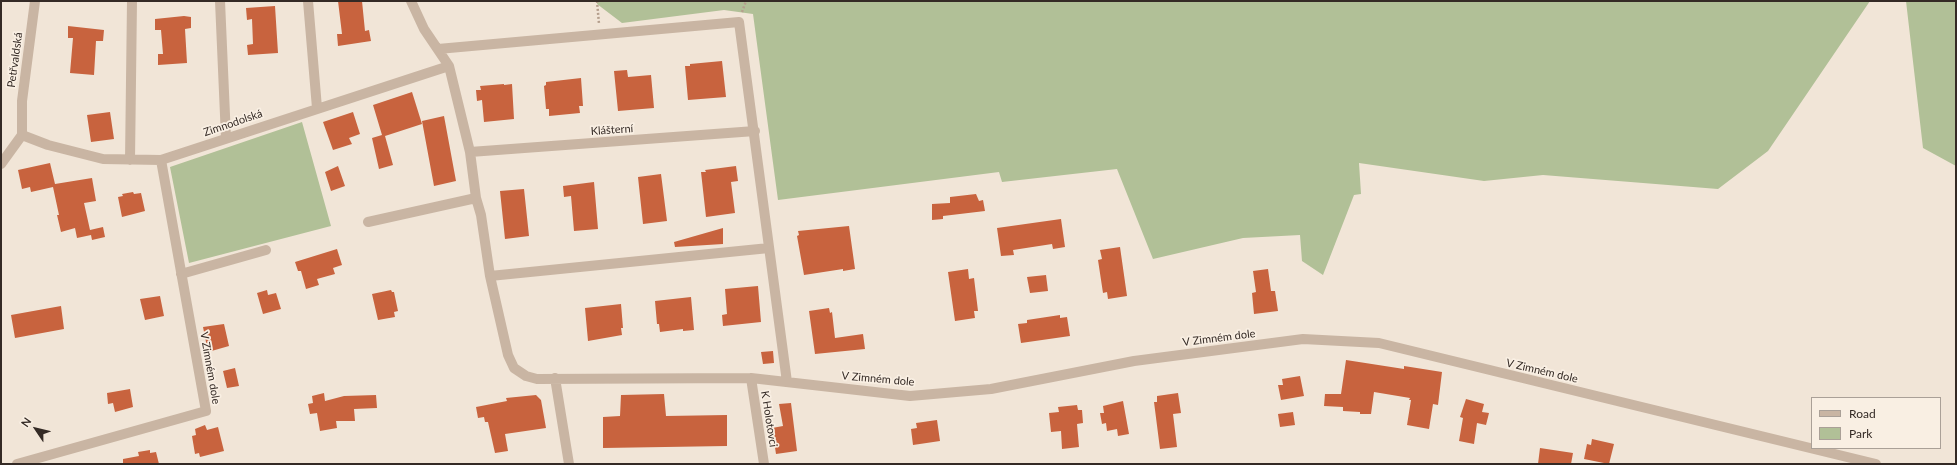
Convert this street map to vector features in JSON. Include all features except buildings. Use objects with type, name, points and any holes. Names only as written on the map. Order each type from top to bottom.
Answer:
[{"type":"street","name":"Petřvaldská","points":[[22,135],[22,101],[35,1]]},
{"type":"street","points":[[130,160],[132,1]]},
{"type":"street","points":[[220,1],[226,138]]},
{"type":"street","points":[[308,1],[317,108]]},
{"type":"street","points":[[411,1],[424,29],[449,66],[470,152],[476,198],[481,215],[490,276],[769,248]]},
{"type":"street","points":[[438,49],[739,22],[755,131],[787,382]]},
{"type":"street","name":"Zimnodolská","points":[[22,135],[48,145],[103,159],[161,160],[449,66]]},
{"type":"street","name":"Klášterní","points":[[470,152],[755,131]]},
{"type":"street","points":[[1,164],[22,135]]},
{"type":"street","name":"V Zimném dole","points":[[17,464],[206,411],[161,160]]},
{"type":"street","points":[[368,222],[476,198]]},
{"type":"street","points":[[181,274],[266,250]]},
{"type":"street","name":"V Zimném dole","points":[[490,276],[508,355],[514,368],[526,376],[537,379],[751,378],[910,396],[991,389],[1134,361],[1303,339],[1379,343],[1811,448]]},
{"type":"street","points":[[555,378],[570,464]]},
{"type":"street","name":"K Holotovci","points":[[751,378],[764,464]]},
{"type":"street","name":"V Zimném dole","points":[[1814,449],[1876,464]]},
{"type":"path","points":[[597,1],[600,34]]},
{"type":"green space","points":[[597,1],[1870,1],[1768,151],[1718,189],[1543,175],[1484,181],[1359,163],[1361,194],[1354,195],[1323,275],[1302,261],[1300,235],[1243,238],[1153,259],[1117,169],[1002,182],[999,172],[778,200],[753,14],[724,10],[622,23],[597,4]]},
{"type":"green space","points":[[1906,1],[1956,1],[1956,166],[1923,148]]},
{"type":"green space","points":[[302,122],[331,226],[189,263],[170,167]]}]
